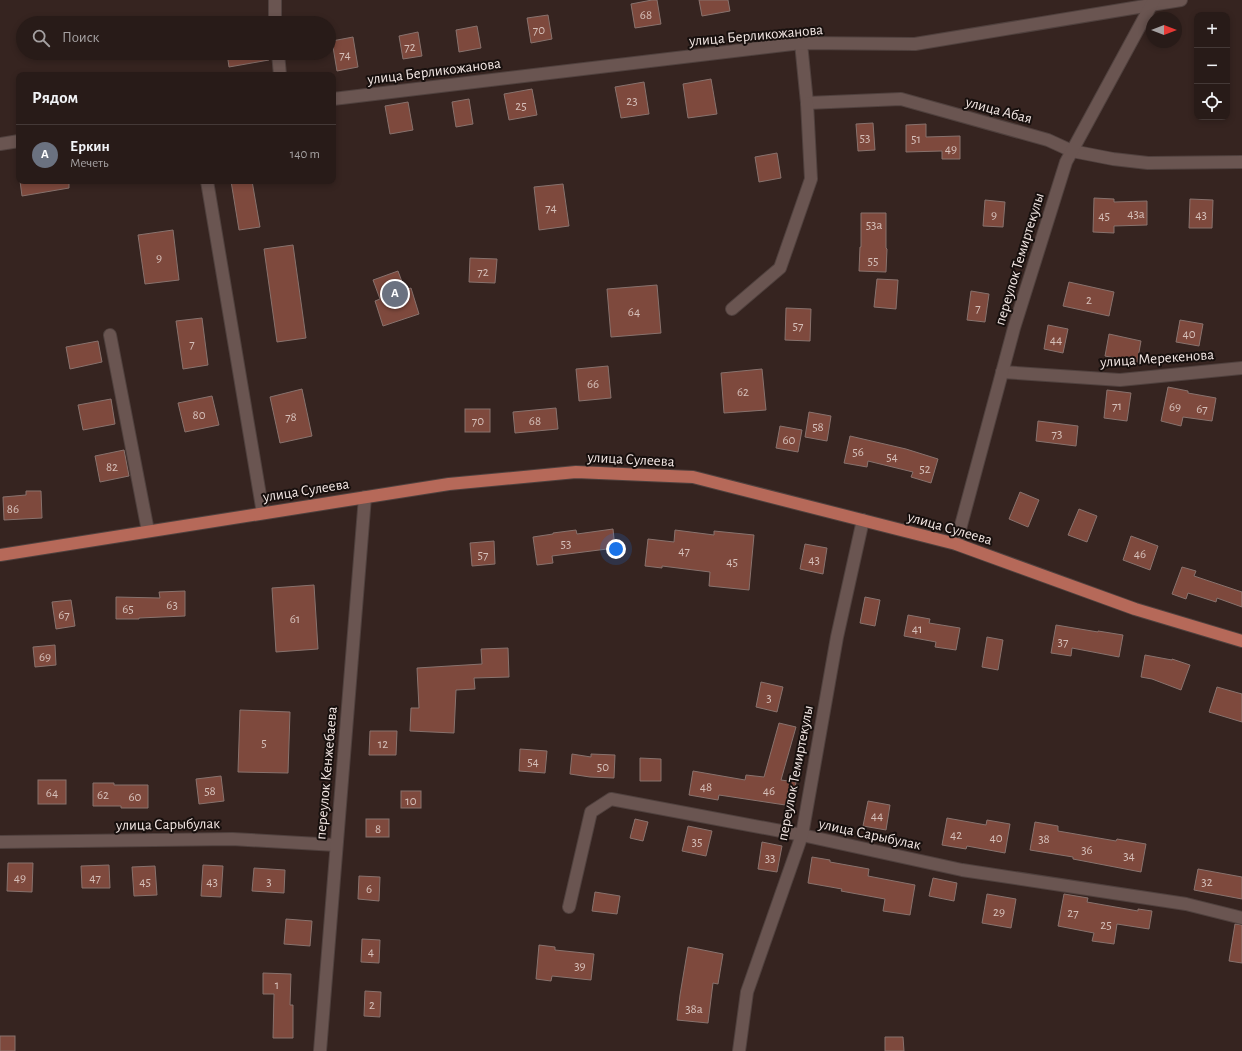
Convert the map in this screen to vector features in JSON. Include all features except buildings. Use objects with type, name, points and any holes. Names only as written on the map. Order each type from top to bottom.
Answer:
[{"type":"main road","name":"улица Сулеева","points":[[0,554],[449,484],[576,472],[693,477],[956,544],[1135,609],[1242,640]]},
{"type":"street","points":[[275,0],[275,16]]},
{"type":"street","name":"улица Берликожанова","points":[[336,100],[801,44],[915,44],[1153,2],[1181,0]]},
{"type":"street","name":"переулок Темиртекулы","points":[[956,544],[1014,328],[1066,162],[1153,2]]},
{"type":"street","points":[[732,309],[780,268],[811,179],[807,103],[801,44]]},
{"type":"street","points":[[279,60],[280,72]]},
{"type":"street","name":"улица Абая","points":[[807,103],[901,100],[1048,140],[1072,151],[1113,159],[1148,163],[1242,162]]},
{"type":"street","points":[[0,144],[16,141]]},
{"type":"street","points":[[208,184],[263,513]]},
{"type":"street","points":[[110,335],[148,531]]},
{"type":"street","name":"улица Мерекенова","points":[[1002,372],[1120,380],[1242,368]]},
{"type":"street","name":"переулок Кенжебаева","points":[[320,1051],[365,497]]},
{"type":"street","name":"переулок Темиртекулы","points":[[739,1051],[747,992],[802,836],[837,637],[863,520]]},
{"type":"street","name":"улица Сарыбулак","points":[[569,907],[591,812],[611,799],[802,836],[962,870],[1186,904],[1242,918]]},
{"type":"street","name":"улица Сарыбулак","points":[[0,842],[232,839],[336,845]]},
{"type":"place","name":"Еркин","points":[[395,294]]}]
